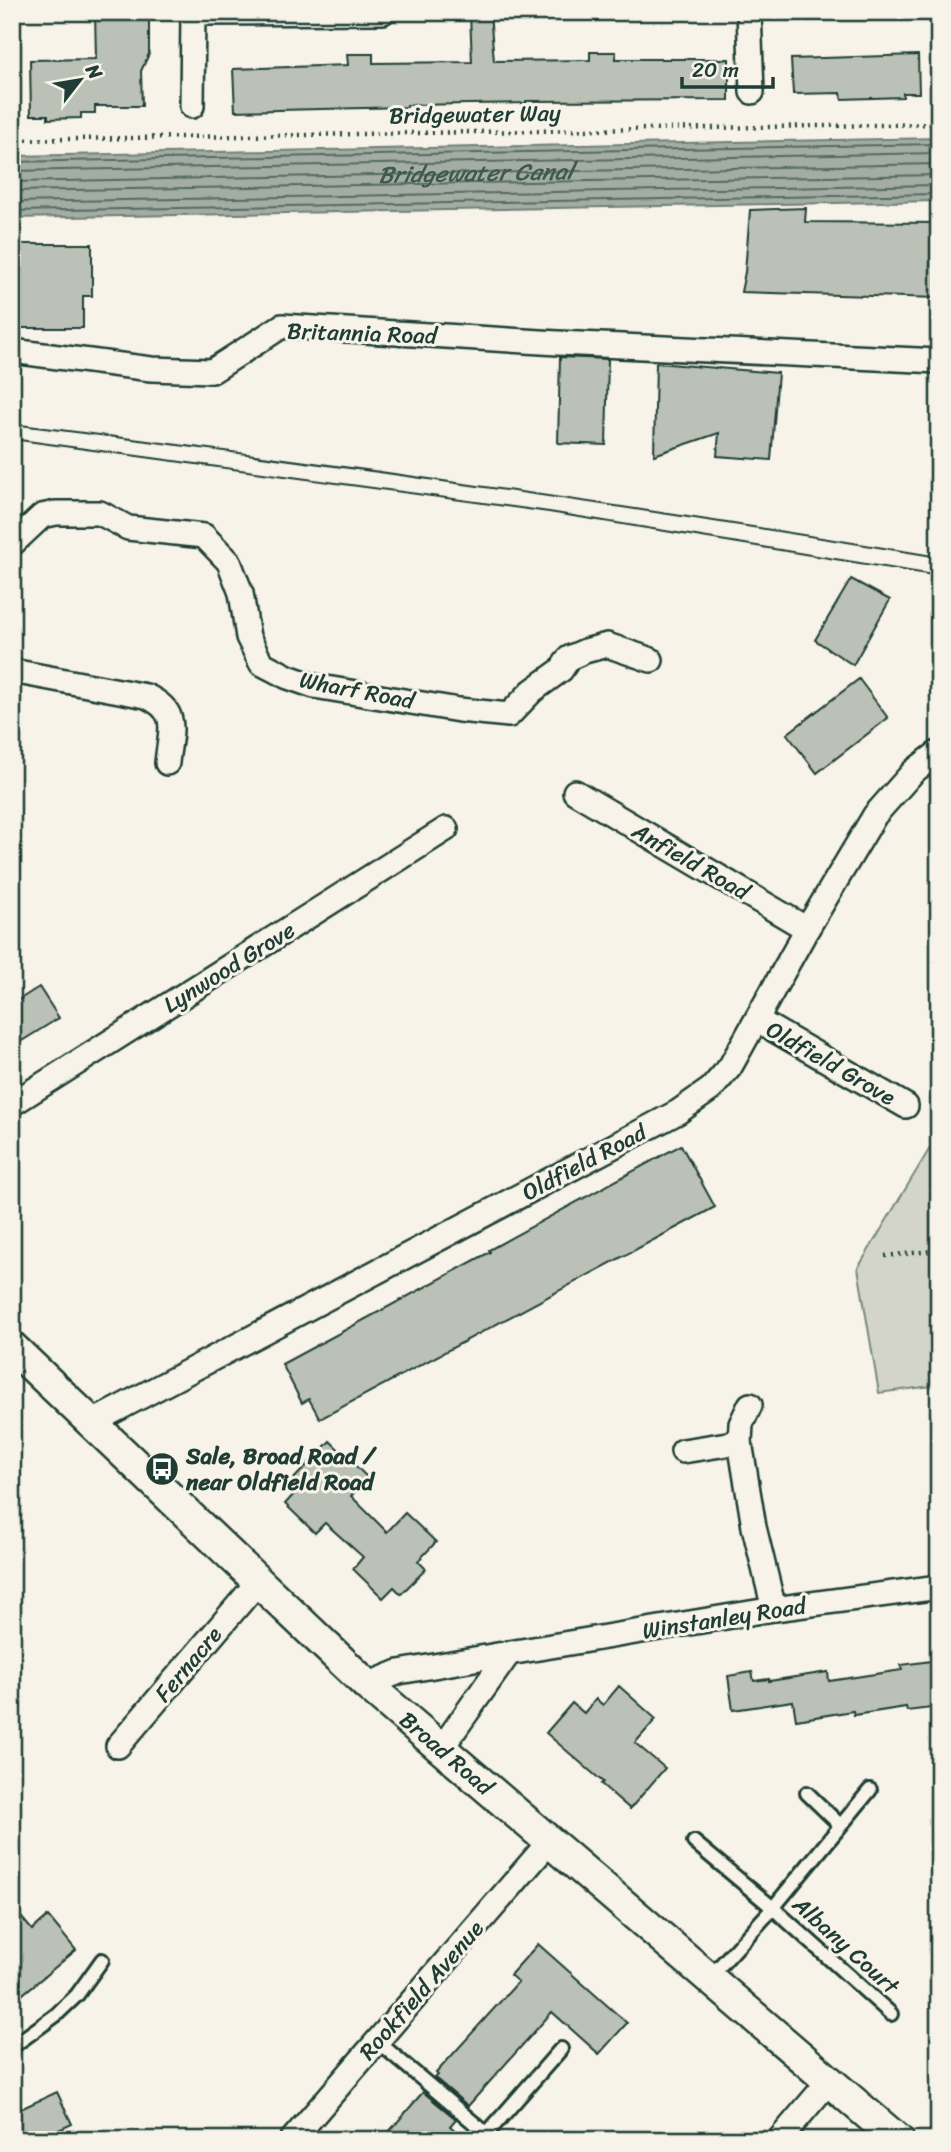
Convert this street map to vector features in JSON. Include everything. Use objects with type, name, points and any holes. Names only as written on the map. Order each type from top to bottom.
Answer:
[{"type":"street","points":[[192,106],[193,13],[383,12]]},
{"type":"street","points":[[749,12],[752,92]]},
{"type":"street","name":"Britannia Road","points":[[12,351],[151,369],[212,372],[282,326],[558,343],[939,361]]},
{"type":"street","name":"Wharf Road","points":[[12,544],[42,516],[56,513],[100,513],[128,528],[204,537],[229,562],[241,593],[248,637],[261,663],[314,686],[459,710],[509,715],[532,691],[561,670],[569,658],[585,651],[607,645],[651,660]]},
{"type":"street","points":[[12,671],[146,696],[159,702],[167,709],[171,719],[167,763]]},
{"type":"street","name":"Oldfield Road","points":[[93,1422],[678,1112],[711,1089],[730,1067],[875,815],[914,771],[939,752]]},
{"type":"street","name":"Anfield Road","points":[[575,792],[807,929]]},
{"type":"street","name":"Lynwood Grove","points":[[12,1104],[446,829]]},
{"type":"street","name":"Oldfield Grove","points":[[757,1020],[906,1106]]},
{"type":"street","name":"Broad Road","points":[[12,1347],[367,1685],[898,2140]]},
{"type":"street","points":[[750,1405],[741,1424],[740,1442],[754,1527],[774,1609]]},
{"type":"street","points":[[683,1451],[740,1442]]},
{"type":"street","name":"Fernacre","points":[[118,1746],[258,1582]]},
{"type":"street","name":"Winstanley Road","points":[[367,1685],[399,1672],[509,1653],[774,1609],[939,1587]]},
{"type":"street","points":[[441,1749],[509,1653]]},
{"type":"street","name":"Rookfield Avenue","points":[[292,2140],[550,1841]]},
{"type":"street","points":[[779,2140],[830,2080]]},
{"type":"lane","name":"Albany Court","points":[[710,1977],[774,1908],[870,1790]]},
{"type":"lane","points":[[807,1793],[840,1825]]},
{"type":"lane","name":"Albany Court","points":[[694,1842],[774,1908],[891,2014]]},
{"type":"lane","points":[[12,2047],[56,2015],[77,1995],[102,1960]]},
{"type":"lane","points":[[377,2041],[484,2137],[561,2049]]},
{"type":"path","name":"Bridgewater Way","points":[[12,141],[939,124]]},
{"type":"path","points":[[885,1256],[939,1250]]},
{"type":"shaded area","points":[[939,1133],[939,1385],[879,1393],[858,1268]]},
{"type":"water","name":"Bridgewater Canal","points":[[939,138],[939,201],[12,218],[12,156]]},
{"type":"building","points":[[95,12],[145,12],[145,17],[149,17],[149,54],[141,71],[142,106],[95,106],[95,113],[81,113],[81,118],[48,119],[48,115],[31,115],[30,60],[96,59]]},
{"type":"building","points":[[490,13],[494,61],[590,60],[590,52],[616,52],[616,59],[729,59],[729,100],[526,101],[235,111],[233,69],[348,65],[347,54],[373,54],[373,63],[472,62],[470,14]]},
{"type":"building","points":[[918,55],[919,93],[903,93],[903,97],[842,99],[841,93],[793,94],[791,59]]},
{"type":"building","points":[[806,208],[805,222],[939,223],[939,298],[741,292],[750,210]]},
{"type":"building","points":[[12,244],[92,244],[92,296],[83,296],[83,328],[12,328]]},
{"type":"building","points":[[560,357],[608,359],[606,445],[558,443]]},
{"type":"building","points":[[656,363],[778,373],[771,460],[717,456],[719,433],[654,455]]},
{"type":"building","points":[[851,579],[890,600],[853,665],[815,640]]},
{"type":"building","points":[[859,679],[888,718],[817,773],[787,734]]},
{"type":"building","points":[[39,987],[59,1018],[12,1047],[12,1004]]},
{"type":"building","points":[[681,1145],[715,1207],[320,1419],[309,1399],[302,1403],[282,1364]]},
{"type":"building","points":[[330,1441],[368,1478],[351,1496],[387,1532],[405,1513],[436,1542],[418,1561],[426,1569],[401,1594],[394,1587],[383,1598],[353,1569],[363,1557],[325,1523],[315,1533],[285,1504],[295,1493],[287,1486]]},
{"type":"building","points":[[939,1660],[939,1707],[907,1711],[906,1707],[854,1715],[853,1711],[796,1720],[793,1701],[733,1710],[728,1676],[752,1672],[754,1681],[769,1681],[828,1672],[829,1681],[902,1670],[901,1665]]},
{"type":"building","points":[[619,1686],[656,1719],[635,1743],[665,1768],[630,1809],[546,1733],[572,1703],[584,1713],[596,1699],[603,1705]]},
{"type":"building","points":[[12,1906],[32,1930],[48,1916],[76,1950],[12,2003]]},
{"type":"building","points":[[538,1944],[627,2023],[599,2054],[552,2012],[468,2106],[435,2078],[438,2075],[436,2073],[518,1982],[510,1975]]},
{"type":"building","points":[[57,2092],[72,2124],[37,2140],[12,2140],[12,2113]]},
{"type":"building","points":[[423,2092],[456,2119],[450,2126],[466,2140],[382,2140]]},
{"type":"tram line","points":[[12,424],[476,486],[939,557]]},
{"type":"tram line","points":[[12,439],[549,512],[939,576]]},
{"type":"place","name":"Sale, Broad Road / near Oldfield Road","points":[[162,1469]]}]
